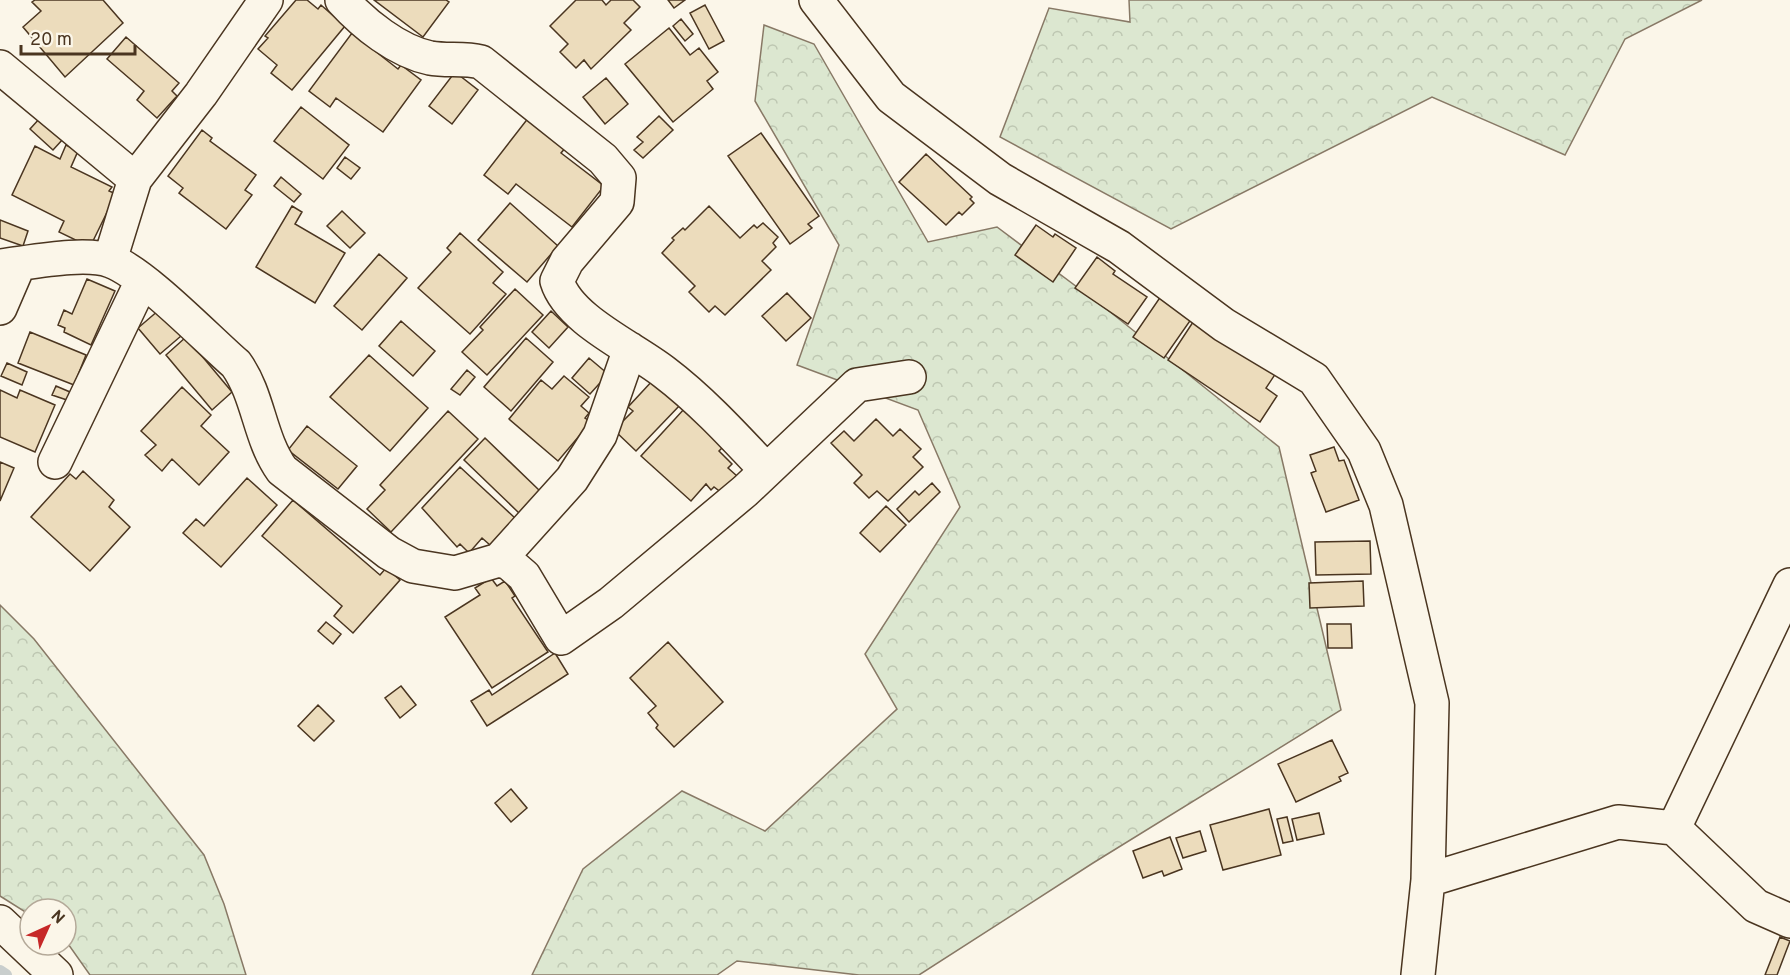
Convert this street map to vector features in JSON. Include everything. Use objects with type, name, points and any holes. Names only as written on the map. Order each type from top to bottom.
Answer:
[{"type":"main road","points":[[110,260],[135,179],[201,94],[266,0]]},
{"type":"main road","points":[[342,0],[355,14],[393,42],[430,58],[463,58],[481,62],[603,159],[618,178],[617,202],[567,261],[557,281],[561,295],[576,311],[664,372],[766,470]]},
{"type":"main road","points":[[816,0],[891,97],[1000,179],[1119,247],[1224,325],[1314,379],[1364,451],[1386,505],[1432,703],[1428,880],[1418,975]]},
{"type":"main road","points":[[0,67],[135,179]]},
{"type":"main road","points":[[0,308],[10,265],[71,258],[110,260],[142,281],[236,364],[247,379],[270,453],[282,470],[390,553],[413,566],[455,573],[499,560],[572,479],[600,435],[630,349]]},
{"type":"main road","points":[[55,462],[142,281]]},
{"type":"main road","points":[[499,560],[509,563],[524,576],[561,638],[611,603],[766,470],[857,385],[909,377]]},
{"type":"main road","points":[[1674,828],[1790,585]]},
{"type":"main road","points":[[1428,880],[1618,822],[1674,828],[1756,906],[1790,921]]},
{"type":"main road","points":[[0,922],[56,975]]},
{"type":"green space","points":[[1129,0],[1702,0],[1625,39],[1565,155],[1432,97],[1171,229],[1000,137],[1049,8],[1130,22]]},
{"type":"green space","points":[[764,25],[814,44],[928,242],[997,227],[1109,311],[1279,447],[1341,710],[1093,863],[919,975],[859,975],[737,961],[717,975],[532,975],[583,869],[682,791],[765,831],[897,709],[865,654],[960,507],[918,410],[797,365],[839,245],[755,101]]},
{"type":"green space","points":[[0,605],[34,639],[204,855],[224,904],[246,975],[90,975],[77,957],[78,897],[18,897],[18,907],[0,896]]},
{"type":"building","points":[[35,0],[103,0],[123,23],[65,77],[23,27],[41,11],[32,2]]},
{"type":"building","points":[[296,0],[307,0],[318,9],[321,5],[345,26],[292,90],[271,73],[277,65],[258,49],[268,38],[265,36]]},
{"type":"building","points":[[374,0],[446,0],[449,2],[423,37]]},
{"type":"building","points":[[576,0],[602,0],[606,5],[611,0],[633,0],[640,7],[624,23],[631,30],[591,69],[584,60],[576,68],[560,52],[568,44],[550,26]]},
{"type":"building","points":[[668,0],[685,0],[674,8]]},
{"type":"building","points":[[705,5],[724,41],[709,49],[690,13]]},
{"type":"building","points":[[681,19],[693,34],[685,41],[673,26]]},
{"type":"building","points":[[669,28],[690,55],[699,48],[718,72],[707,81],[713,89],[673,122],[625,64]]},
{"type":"building","points":[[352,33],[398,69],[401,65],[421,80],[383,132],[336,98],[330,107],[309,91]]},
{"type":"building","points":[[126,37],[179,83],[172,91],[177,96],[157,118],[137,100],[144,91],[107,59]]},
{"type":"building","points":[[455,72],[478,90],[452,124],[429,106]]},
{"type":"building","points":[[606,78],[628,104],[605,124],[583,97]]},
{"type":"building","points":[[301,107],[349,145],[323,179],[274,141]]},
{"type":"building","points":[[659,116],[673,130],[643,158],[634,150],[643,142],[637,137]]},
{"type":"building","points":[[529,117],[567,146],[561,153],[604,186],[572,227],[516,184],[508,194],[484,175]]},
{"type":"building","points":[[40,118],[63,139],[53,150],[30,129]]},
{"type":"building","points":[[202,130],[212,138],[210,141],[256,175],[245,190],[252,195],[226,229],[179,193],[183,188],[168,176]]},
{"type":"building","points":[[761,133],[819,216],[808,224],[812,228],[790,244],[728,156]]},
{"type":"building","points":[[66,145],[78,151],[71,167],[112,187],[109,191],[116,194],[90,247],[59,232],[64,221],[12,195],[35,146],[60,159]]},
{"type":"building","points":[[926,154],[972,197],[970,199],[974,203],[962,215],[959,212],[946,225],[899,182]]},
{"type":"building","points":[[345,157],[360,168],[351,179],[337,168]]},
{"type":"building","points":[[281,177],[301,194],[294,202],[274,186]]},
{"type":"building","points":[[510,203],[558,246],[527,282],[478,240]]},
{"type":"building","points":[[292,206],[302,212],[295,224],[345,253],[315,303],[256,267]]},
{"type":"building","points":[[709,206],[740,238],[754,225],[757,228],[763,223],[778,237],[773,243],[776,247],[762,261],[771,270],[725,315],[715,306],[709,312],[689,292],[695,286],[662,253],[674,240],[672,238],[683,228],[685,230]]},
{"type":"building","points":[[342,211],[365,233],[350,248],[327,226]]},
{"type":"building","points":[[0,220],[28,231],[23,246],[0,238]]},
{"type":"building","points":[[1036,225],[1053,237],[1055,234],[1076,248],[1053,282],[1015,255]]},
{"type":"building","points":[[460,233],[503,272],[493,283],[506,294],[470,334],[418,288],[451,252],[447,248]]},
{"type":"building","points":[[379,254],[407,278],[362,330],[334,306]]},
{"type":"building","points":[[1097,257],[1115,271],[1113,274],[1147,297],[1128,324],[1075,288]]},
{"type":"building","points":[[87,279],[115,291],[91,345],[64,332],[65,328],[58,325],[64,310],[72,314]]},
{"type":"building","points":[[515,289],[543,315],[487,375],[462,352],[483,330],[480,327]]},
{"type":"building","points":[[787,293],[811,318],[786,341],[762,316]]},
{"type":"building","points":[[1161,296],[1192,318],[1164,358],[1133,337]]},
{"type":"building","points":[[159,310],[181,336],[160,354],[138,328]]},
{"type":"building","points":[[551,311],[568,327],[549,348],[532,332]]},
{"type":"building","points":[[1195,319],[1276,373],[1266,388],[1277,396],[1260,422],[1168,360]]},
{"type":"building","points":[[401,321],[435,351],[413,376],[379,346]]},
{"type":"building","points":[[30,332],[86,355],[74,385],[18,363]]},
{"type":"building","points":[[186,337],[232,392],[212,410],[166,355]]},
{"type":"building","points":[[526,338],[553,362],[511,411],[484,387]]},
{"type":"building","points":[[369,355],[428,408],[390,451],[330,397]]},
{"type":"building","points":[[589,358],[608,374],[590,394],[572,378]]},
{"type":"building","points":[[7,363],[27,372],[22,385],[1,376]]},
{"type":"building","points":[[467,370],[475,377],[460,395],[451,389]]},
{"type":"building","points":[[564,376],[589,397],[581,406],[589,413],[585,418],[591,422],[558,461],[509,419],[541,380],[552,389]]},
{"type":"building","points":[[654,379],[681,404],[636,451],[614,430],[633,411],[628,407]]},
{"type":"building","points":[[56,386],[70,392],[67,400],[52,395]]},
{"type":"building","points":[[182,387],[211,415],[201,426],[229,452],[199,485],[172,459],[162,471],[145,455],[156,445],[141,431]]},
{"type":"building","points":[[0,390],[17,398],[20,390],[55,405],[35,452],[0,437]]},
{"type":"building","points":[[685,408],[725,445],[719,451],[732,464],[728,468],[737,476],[722,493],[714,487],[711,490],[706,484],[691,501],[641,456]]},
{"type":"building","points":[[448,411],[478,439],[391,532],[367,509],[385,490],[380,485]]},
{"type":"building","points":[[876,419],[893,436],[900,429],[921,449],[913,457],[923,467],[888,501],[877,491],[869,498],[854,483],[862,475],[831,443],[844,431],[854,441]]},
{"type":"building","points":[[307,426],[357,466],[338,489],[288,450]]},
{"type":"building","points":[[485,438],[540,491],[519,513],[464,460]]},
{"type":"building","points":[[1334,447],[1339,461],[1344,460],[1359,500],[1326,512],[1311,473],[1316,471],[1310,455]]},
{"type":"building","points":[[0,462],[14,468],[0,501]]},
{"type":"building","points":[[460,467],[515,518],[490,545],[482,538],[469,553],[460,544],[457,547],[422,508]]},
{"type":"building","points":[[83,471],[114,500],[109,507],[130,527],[90,571],[31,517],[70,474],[76,479]]},
{"type":"building","points":[[247,478],[277,505],[221,567],[183,533],[196,519],[204,526]]},
{"type":"building","points":[[932,483],[940,492],[909,522],[897,509],[915,491],[919,495]]},
{"type":"building","points":[[293,500],[380,575],[386,568],[400,580],[353,633],[334,616],[342,606],[262,536]]},
{"type":"building","points":[[886,506],[906,525],[880,552],[860,533]]},
{"type":"building","points":[[1370,541],[1371,574],[1316,575],[1315,542]]},
{"type":"building","points":[[491,578],[497,586],[505,581],[515,596],[512,598],[548,652],[492,688],[445,617],[480,595],[475,588]]},
{"type":"building","points":[[1363,581],[1364,606],[1310,608],[1309,583]]},
{"type":"building","points":[[326,622],[341,634],[333,644],[318,631]]},
{"type":"building","points":[[1327,624],[1351,624],[1352,648],[1328,648]]},
{"type":"building","points":[[668,642],[723,702],[674,747],[656,728],[658,725],[648,713],[656,706],[630,678]]},
{"type":"building","points":[[555,653],[568,674],[487,726],[471,701],[489,690],[492,695]]},
{"type":"building","points":[[401,686],[416,705],[400,718],[385,698]]},
{"type":"building","points":[[318,705],[334,721],[314,741],[298,726]]},
{"type":"building","points":[[1332,740],[1348,773],[1339,777],[1341,781],[1296,802],[1278,764]]},
{"type":"building","points":[[511,789],[527,808],[511,822],[495,803]]},
{"type":"building","points":[[1269,809],[1281,855],[1223,870],[1210,825]]},
{"type":"building","points":[[1319,813],[1324,834],[1297,840],[1292,819]]},
{"type":"building","points":[[1287,817],[1293,841],[1283,843],[1277,819]]},
{"type":"building","points":[[1200,831],[1206,851],[1183,858],[1176,838]]},
{"type":"building","points":[[1170,837],[1182,869],[1164,876],[1162,871],[1143,878],[1133,851]]},
{"type":"building","points":[[1780,937],[1790,941],[1777,975],[1765,975]]},
{"type":"waterway","points":[[0,971],[6,975]]}]
